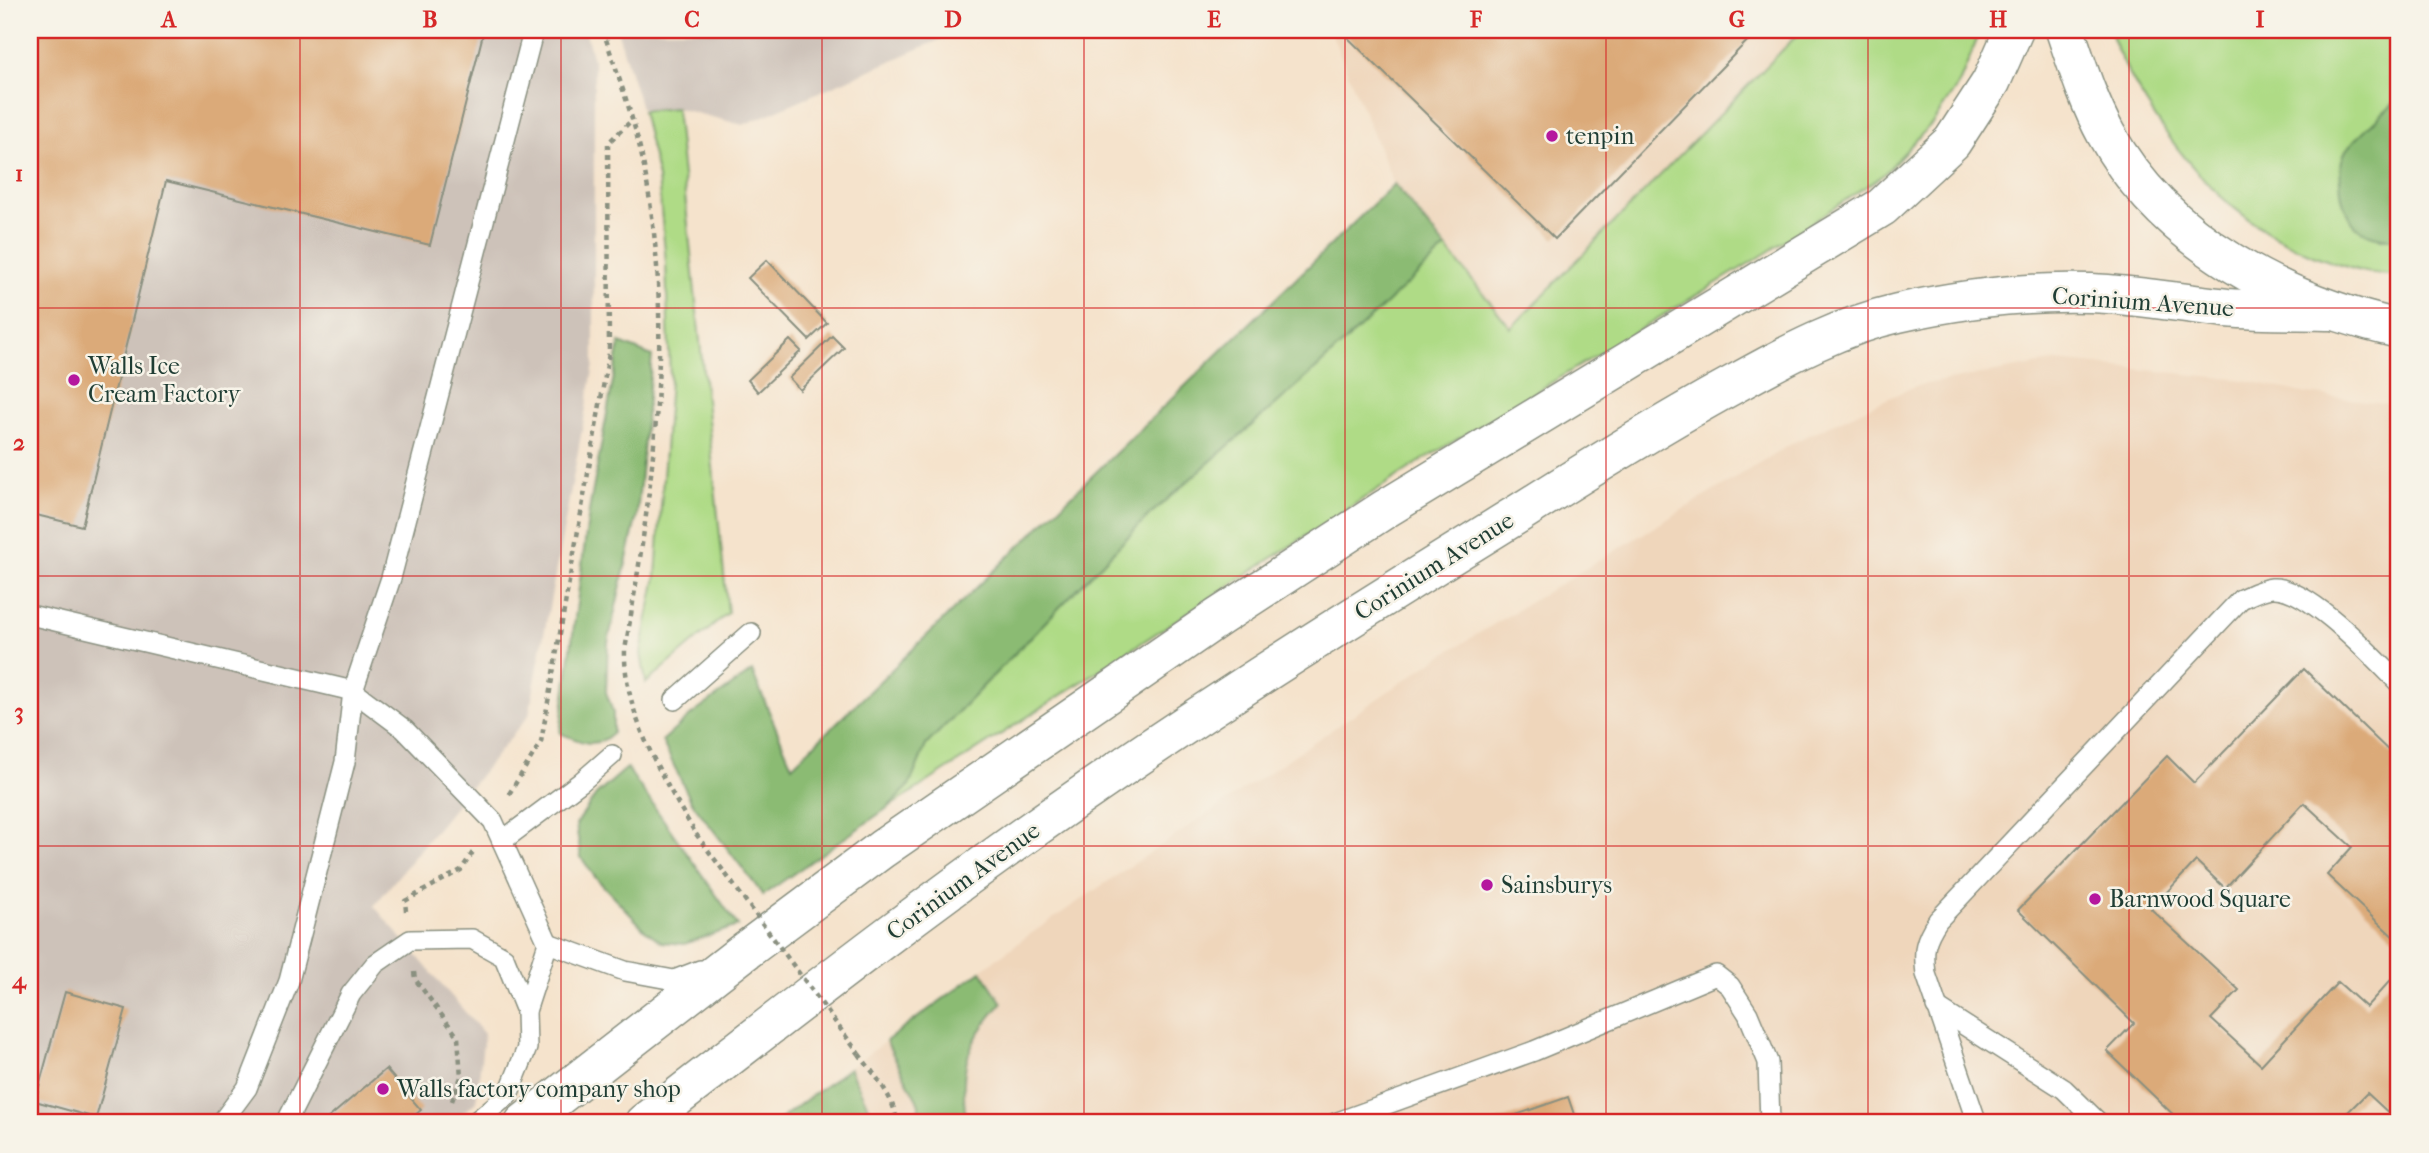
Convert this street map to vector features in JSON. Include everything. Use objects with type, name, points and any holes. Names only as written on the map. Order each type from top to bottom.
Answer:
[{"type":"highway","points":[[524,1123],[741,954],[882,849],[1241,603],[1385,509],[1882,207],[1952,142],[1991,82],[2014,30]]},
{"type":"highway","points":[[2065,30],[2092,106],[2108,136],[2133,175],[2165,210],[2203,244],[2267,284],[2333,311],[2399,329]]},
{"type":"highway","name":"Corinium Avenue","points":[[644,1123],[931,904],[1070,803],[1237,690],[1696,404],[1786,355],[1835,334],[1894,314],[1960,302],[2029,295],[2087,293],[2231,308],[2333,311]]},
{"type":"lane","points":[[221,1123],[247,1088],[289,981],[345,762],[353,691],[391,578],[531,40],[531,30]]},
{"type":"lane","points":[[1977,1123],[1926,975],[1924,953],[1927,936],[1938,920],[2241,599],[2270,588],[2285,589],[2304,596],[2399,683]]},
{"type":"lane","points":[[30,615],[353,691],[404,729],[493,821],[548,943],[526,1011],[527,1048],[508,1095],[474,1123]]},
{"type":"lane","points":[[676,699],[751,633]]},
{"type":"lane","points":[[502,841],[581,782],[612,755]]},
{"type":"lane","points":[[286,1123],[351,993],[375,964],[410,940],[472,939],[504,957],[526,1011]]},
{"type":"lane","points":[[548,943],[625,971],[674,980],[741,954]]},
{"type":"lane","points":[[1335,1123],[1534,1051],[1716,975],[1730,986],[1748,1014],[1768,1062],[1770,1123]]},
{"type":"lane","points":[[1936,1007],[2064,1089],[2099,1123]]},
{"type":"path","points":[[603,30],[643,161],[660,307],[657,416],[651,485],[625,650],[628,688],[660,771],[696,834],[886,1091],[895,1107],[897,1123]]},
{"type":"path","points":[[493,821],[541,742],[609,353],[608,143],[632,120]]},
{"type":"shaded area","points":[[30,30],[585,30],[594,63],[594,365],[529,715],[374,906],[484,1034],[476,1102],[450,1123],[30,1123]]},
{"type":"shaded area","points":[[617,30],[962,30],[743,125],[676,108],[642,111]]},
{"type":"shaded area","points":[[1330,30],[1802,30],[1510,328],[1394,184]]},
{"type":"shaded area","points":[[2058,361],[2244,380],[2308,394],[2399,405],[2399,1123],[775,1123],[1026,937],[1433,661],[1798,440],[1915,386]]},
{"type":"green space","points":[[1802,30],[1981,30],[1959,84],[1933,122],[1883,175],[1768,252],[1418,463],[886,809],[909,786],[926,745],[1148,516],[1308,376],[1446,248],[1511,328]]},
{"type":"green space","points":[[2110,30],[2399,30],[2399,98],[2346,151],[2380,239],[2399,239],[2399,276],[2362,271],[2322,259],[2260,227],[2234,208],[2209,185],[2165,132],[2125,66]]},
{"type":"green space","points":[[2399,98],[2399,239],[2388,239],[2367,234],[2352,221],[2343,202],[2340,170],[2348,147]]},
{"type":"green space","points":[[676,108],[728,613],[646,683],[641,653],[656,576],[670,380],[666,263],[658,178],[642,111]]},
{"type":"green space","points":[[1394,184],[1446,248],[1308,376],[1148,516],[926,745],[909,786],[886,809],[763,895],[691,801],[662,741],[690,716],[752,671],[792,766]]},
{"type":"green space","points":[[620,343],[652,356],[637,515],[608,642],[606,692],[613,712],[613,733],[600,741],[588,743],[560,733],[589,511]]},
{"type":"green space","points":[[627,768],[738,926],[684,944],[662,942],[645,930],[595,877],[581,857],[576,825],[596,795]]},
{"type":"green space","points":[[981,971],[1002,1003],[979,1033],[969,1054],[964,1078],[964,1107],[968,1123],[918,1123],[919,1104],[886,1041]]},
{"type":"green space","points":[[849,1068],[867,1104],[872,1123],[775,1123]]},
{"type":"building","name":"Walls Ice Cream Factory","points":[[30,30],[484,30],[430,245],[166,181],[82,526],[36,515],[31,538]]},
{"type":"building","name":"tenpin","points":[[1348,30],[1758,30],[1555,239],[1344,34]]},
{"type":"building","points":[[767,260],[827,323],[809,340],[748,278]]},
{"type":"building","points":[[832,336],[844,348],[800,390],[789,378]]},
{"type":"building","points":[[790,340],[801,351],[758,392],[748,380]]},
{"type":"building","name":"Barnwood Square","points":[[2304,669],[2399,761],[2399,942],[2327,875],[2352,847],[2304,803],[2225,888],[2196,861],[2151,909],[2239,990],[2211,1019],[2261,1065],[2338,982],[2366,1007],[2399,971],[2399,1111],[2393,1117],[2367,1093],[2337,1123],[2182,1123],[2107,1051],[2134,1023],[2018,910],[2167,756],[2194,783]]},
{"type":"building","points":[[65,992],[126,1009],[96,1118],[35,1101]]},
{"type":"building","name":"Walls factory company shop","points":[[386,1069],[421,1110],[406,1123],[329,1123],[326,1120]]},
{"type":"building","points":[[1568,1097],[1577,1123],[1493,1123]]},
{"type":"place","name":"tenpin","points":[[1552,136]]},
{"type":"place","name":"Walls Ice Cream Factory","points":[[74,380]]},
{"type":"place","name":"Sainsburys","points":[[1487,885]]},
{"type":"place","name":"Barnwood Square","points":[[2095,899]]},
{"type":"place","name":"Walls factory company shop","points":[[383,1089]]}]
